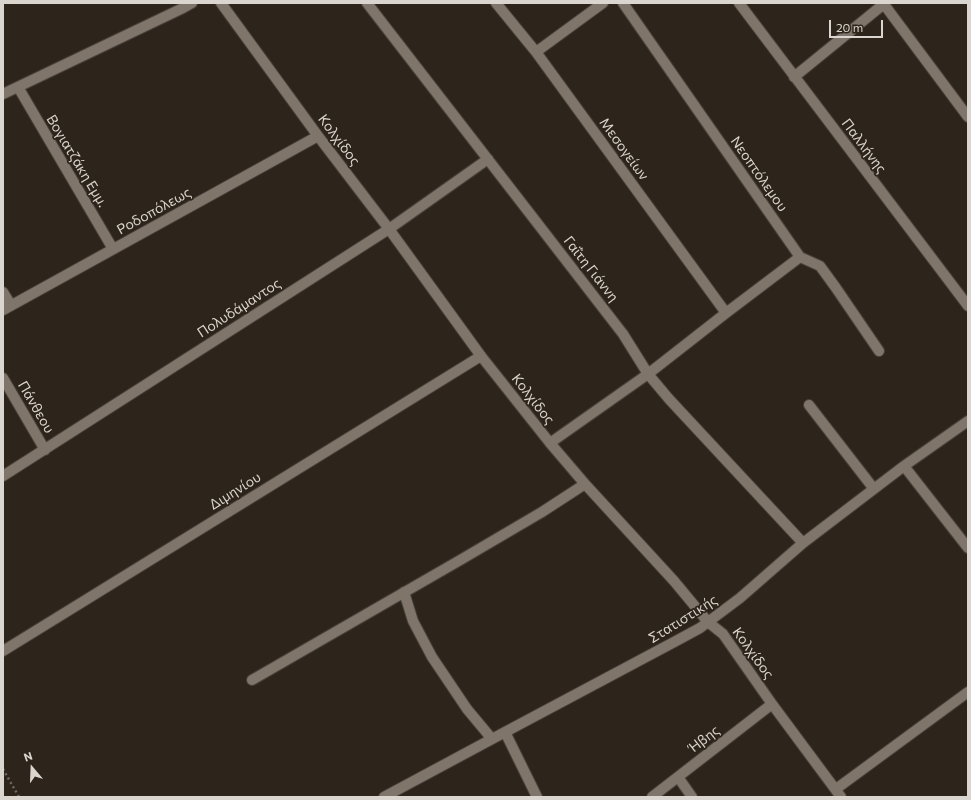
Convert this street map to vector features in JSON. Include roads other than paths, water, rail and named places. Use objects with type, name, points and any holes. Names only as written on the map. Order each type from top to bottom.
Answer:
[{"type":"street","points":[[3,94],[192,3]]},
{"type":"street","name":"Κολχίδος","points":[[221,3],[318,136],[389,229],[481,356],[550,443],[585,484],[674,581],[708,622],[723,634],[772,704],[839,793]]},
{"type":"street","name":"Γαΐτη Γιάννη","points":[[367,3],[623,334],[648,374],[803,543]]},
{"type":"street","name":"Μεσογείων","points":[[496,3],[536,52],[726,313]]},
{"type":"street","points":[[536,52],[603,3]]},
{"type":"street","name":"Νεοπτόλεμου","points":[[623,3],[800,257]]},
{"type":"street","name":"Παλλήνης","points":[[739,3],[968,306]]},
{"type":"street","points":[[794,77],[884,3],[968,117]]},
{"type":"street","name":"Βογιατζάκη Εμμ.","points":[[18,87],[113,249]]},
{"type":"street","name":"Ροδοπόλεως","points":[[7,308],[318,136]]},
{"type":"street","name":"Πολυδάμαντος","points":[[3,476],[389,229],[488,159]]},
{"type":"street","points":[[550,443],[648,374],[800,257],[820,266],[879,351]]},
{"type":"street","points":[[3,292],[7,308]]},
{"type":"street","name":"Διμηνίου","points":[[3,650],[481,356]]},
{"type":"street","name":"Πάνθεου","points":[[3,378],[45,450]]},
{"type":"street","points":[[809,405],[874,489]]},
{"type":"street","name":"Στατιστικής","points":[[384,797],[676,641],[708,622],[740,598],[803,543],[904,466],[968,421]]},
{"type":"street","points":[[904,466],[968,548]]},
{"type":"street","points":[[252,680],[462,560],[542,512],[585,484]]},
{"type":"street","points":[[404,592],[413,621],[432,657],[467,709],[492,739]]},
{"type":"street","points":[[839,793],[968,692]]},
{"type":"street","name":"Ήβης","points":[[652,797],[772,704]]},
{"type":"street","points":[[505,732],[537,797]]},
{"type":"street","points":[[678,777],[692,797]]}]
